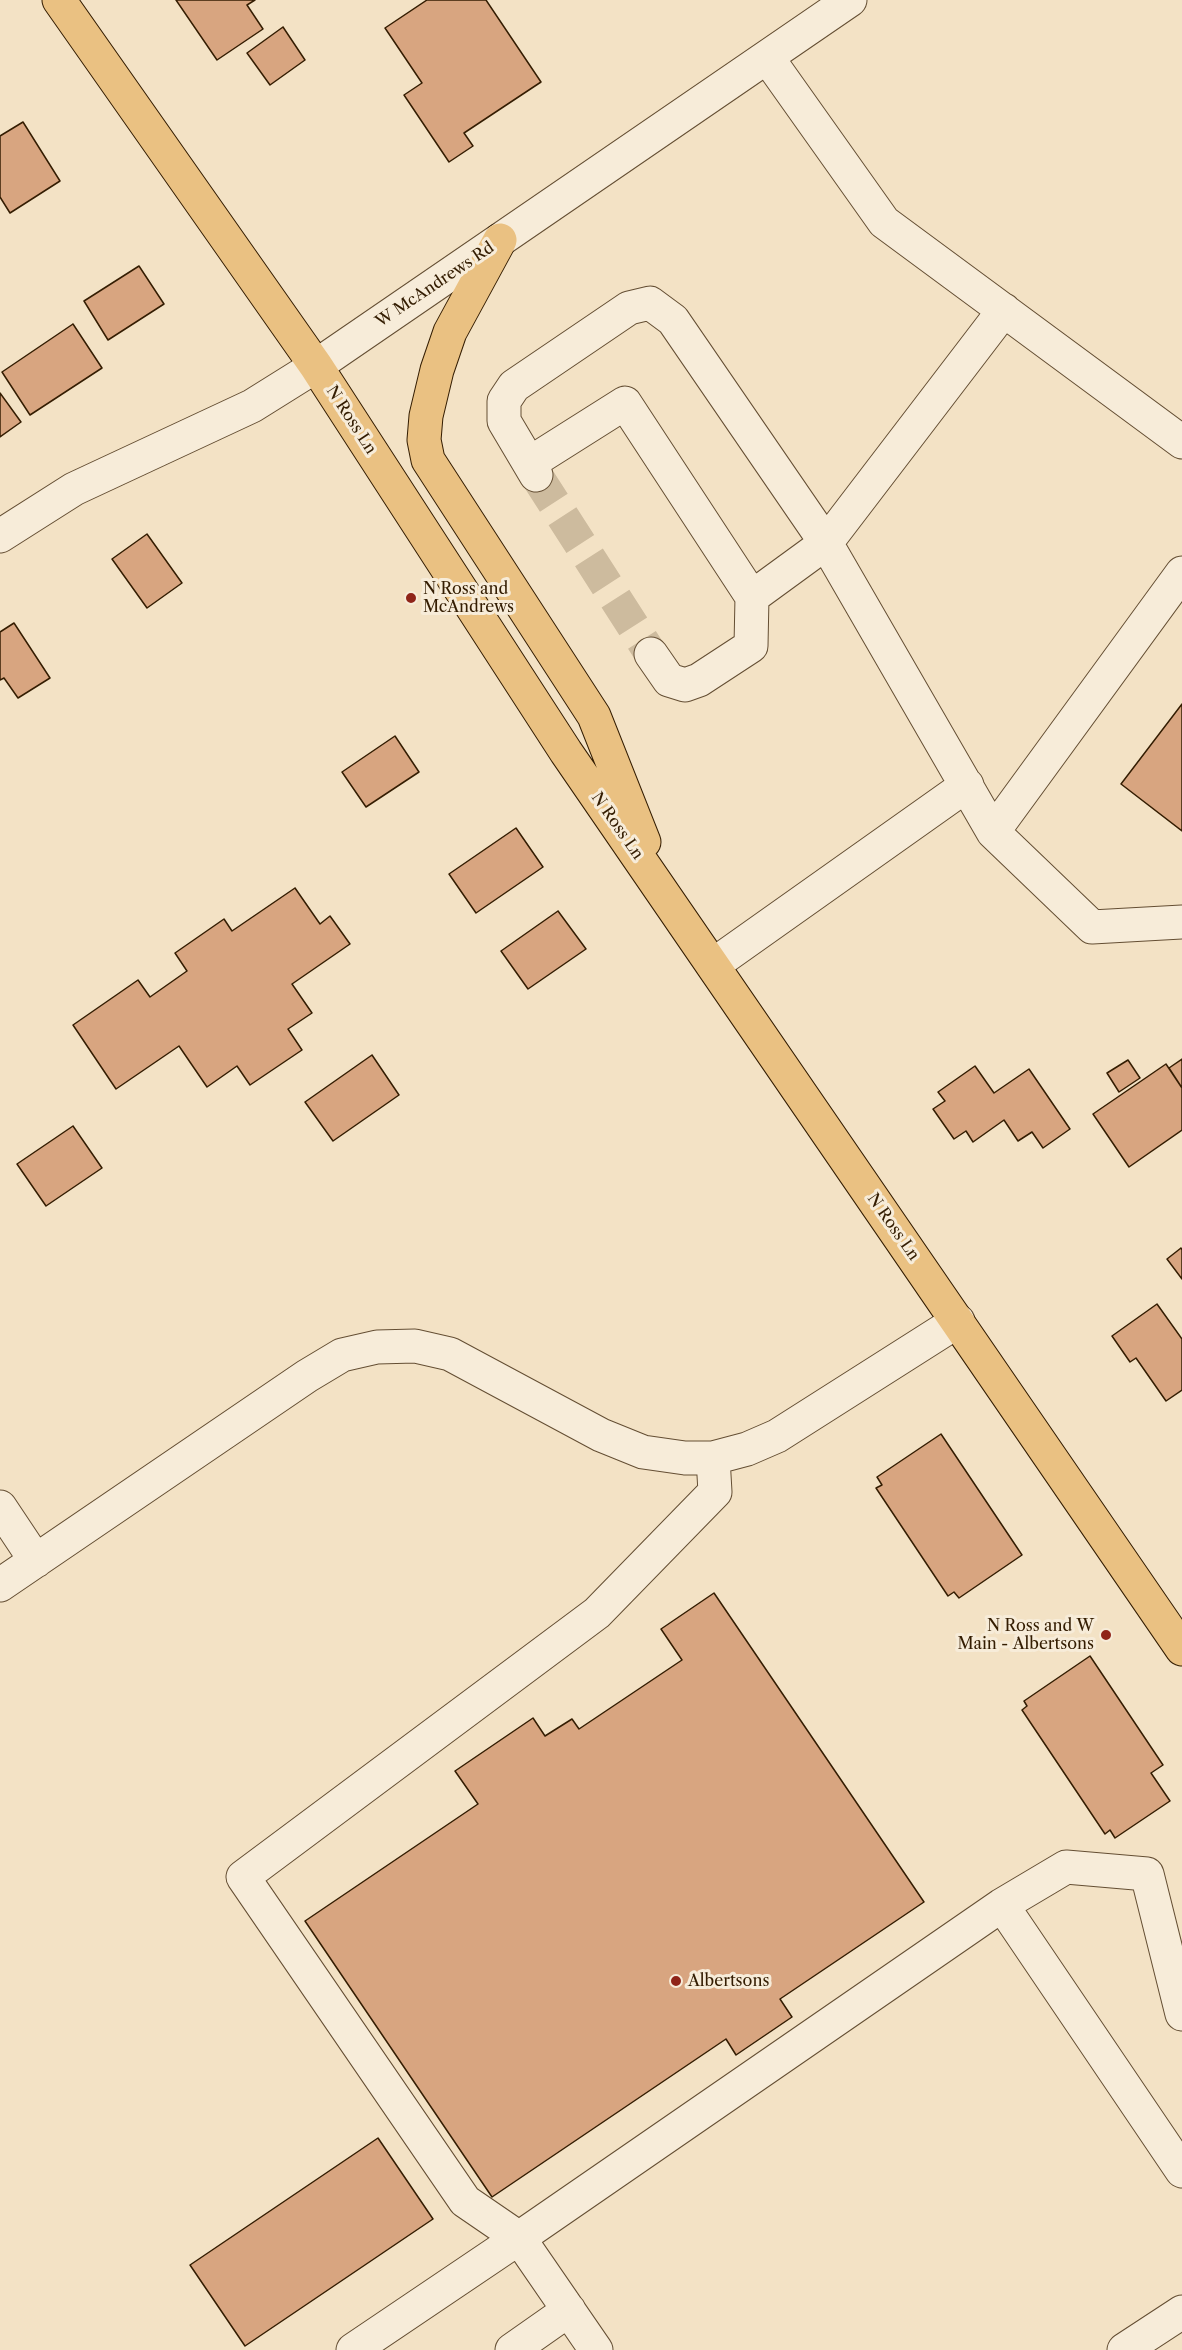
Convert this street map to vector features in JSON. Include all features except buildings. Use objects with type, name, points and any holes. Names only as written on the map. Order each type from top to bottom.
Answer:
[{"type":"main road","name":"N Ross Ln","points":[[59,0],[316,366],[566,752],[1182,1648]]},
{"type":"main road","points":[[500,240],[450,332],[437,370],[426,416],[424,440],[428,460],[594,716],[666,896]]},
{"type":"street","name":"W McAndrews Rd","points":[[0,536],[74,489],[252,406],[316,366],[850,0]]},
{"type":"street","points":[[766,57],[884,222],[1182,442]]},
{"type":"street","points":[[651,654],[669,680],[685,685],[699,681],[752,646],[752,597],[625,403],[533,469],[504,422],[504,401],[514,386],[629,308],[650,303],[673,320],[826,543],[968,785],[993,832],[1092,927],[1182,922]]},
{"type":"street","points":[[752,597],[826,543],[1004,310]]},
{"type":"street","points":[[993,832],[1182,573]]},
{"type":"street","points":[[712,965],[968,785]]},
{"type":"street","points":[[0,1585],[307,1376],[342,1355],[377,1347],[415,1346],[450,1354],[601,1435],[643,1452],[685,1458],[713,1458],[747,1449],[777,1436],[958,1321]]},
{"type":"street","points":[[596,2350],[519,2238],[465,2201],[243,1877],[597,1613],[716,1492],[713,1458]]},
{"type":"street","points":[[0,1507],[36,1561]]},
{"type":"street","points":[[353,2350],[1002,1905],[1066,1867],[1147,1874],[1182,2014]]},
{"type":"street","points":[[1002,1905],[1182,2171]]},
{"type":"street","points":[[512,2350],[569,2310]]},
{"type":"street","points":[[1124,2350],[1182,2312]]},
{"type":"tunnel","points":[[536,475],[651,654]]},
{"type":"place","name":"N Ross and McAndrews","points":[[411,598]]},
{"type":"place","name":"N Ross and W Main - Albertsons","points":[[1106,1635]]},
{"type":"place","name":"Albertsons","points":[[676,1981]]}]
